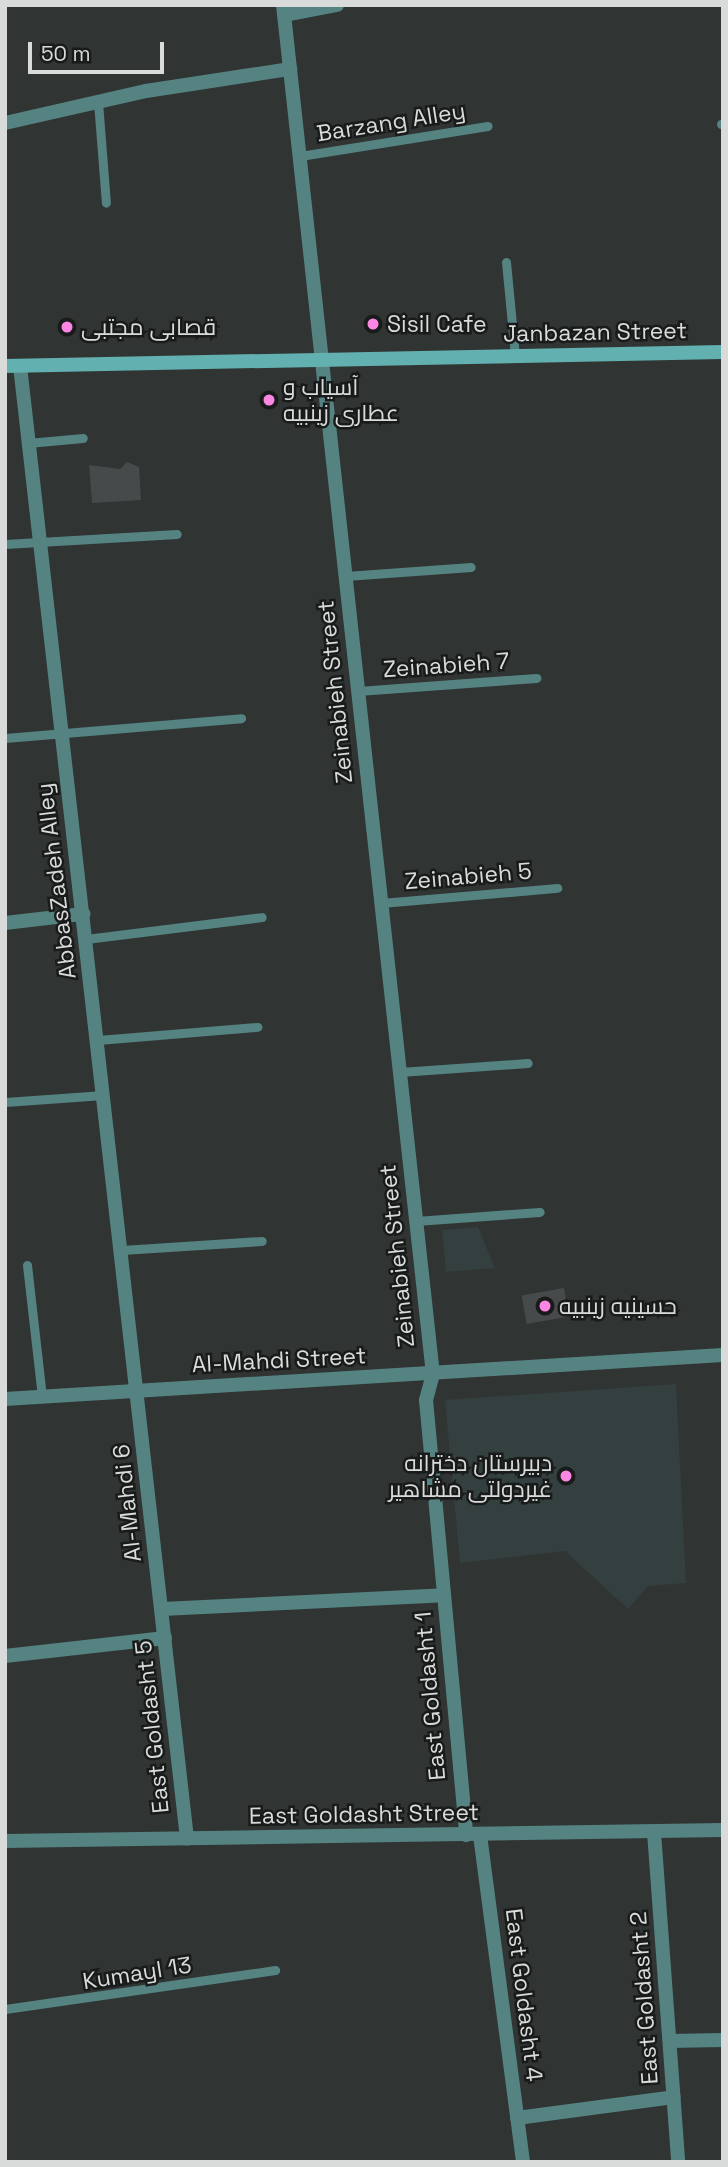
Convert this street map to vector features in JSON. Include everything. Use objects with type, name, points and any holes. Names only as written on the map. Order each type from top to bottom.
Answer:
[{"type":"main road","name":"Janbazan Street","points":[[13,366],[723,352]]},
{"type":"street","points":[[284,10],[337,5]]},
{"type":"street","name":"Zeinabieh Street","points":[[284,10],[433,1374],[426,1400],[444,1595]]},
{"type":"street","points":[[5,123],[99,102],[290,69]]},
{"type":"street","name":"AbbasZadeh Alley","points":[[13,366],[29,443],[138,1391]]},
{"type":"street","points":[[5,923],[83,914]]},
{"type":"street","name":"Al-Mahdi Street","points":[[5,1399],[723,1355]]},
{"type":"street","name":"Al-Mahdi 6","points":[[138,1391],[162,1609]]},
{"type":"street","points":[[162,1609],[444,1595]]},
{"type":"street","name":"East Goldasht 1","points":[[444,1595],[473,1835]]},
{"type":"street","name":"East Goldasht 5","points":[[162,1609],[187,1839]]},
{"type":"street","points":[[5,1656],[165,1638]]},
{"type":"street","name":"East Goldasht Street","points":[[5,1841],[723,1830]]},
{"type":"street","name":"East Goldasht 2","points":[[654,1832],[678,2162]]},
{"type":"street","name":"East Goldasht 4","points":[[473,1835],[523,2162]]},
{"type":"street","points":[[670,2041],[723,2040]]},
{"type":"street","points":[[517,2118],[674,2097]]},
{"type":"lane","points":[[99,102],[106,202]]},
{"type":"lane","name":"Barzang Alley","points":[[300,156],[488,127]]},
{"type":"lane","points":[[506,262],[515,356]]},
{"type":"lane","points":[[29,443],[83,438]]},
{"type":"lane","points":[[5,544],[177,534]]},
{"type":"lane","points":[[346,576],[471,567]]},
{"type":"lane","name":"Zeinabieh 7","points":[[358,691],[537,678]]},
{"type":"lane","points":[[5,738],[63,738],[242,718]]},
{"type":"lane","name":"Zeinabieh 5","points":[[381,903],[557,888]]},
{"type":"lane","points":[[86,939],[262,917]]},
{"type":"lane","points":[[98,1040],[257,1027]]},
{"type":"lane","points":[[400,1072],[528,1063]]},
{"type":"lane","points":[[5,1101],[104,1096]]},
{"type":"lane","points":[[416,1221],[540,1212]]},
{"type":"lane","points":[[122,1250],[262,1241]]},
{"type":"lane","points":[[27,1265],[42,1397]]},
{"type":"lane","name":"Kumayl 13","points":[[5,2009],[275,1970]]},
{"type":"shaded area","points":[[478,1227],[495,1268],[446,1272],[442,1230]]},
{"type":"shaded area","name":"دبیرستان دخترانه غیردولتی مشاهیر","points":[[676,1384],[686,1583],[648,1586],[628,1609],[565,1551],[460,1563],[445,1400]]},
{"type":"building","points":[[127,462],[139,467],[141,500],[92,503],[89,465],[120,469]]},
{"type":"building","name":"حسینیه زینبیه","points":[[564,1288],[569,1317],[527,1324],[522,1295]]},
{"type":"place","name":"Sisil Cafe","points":[[373,324]]},
{"type":"place","name":"قصابی مجتبی","points":[[67,327]]},
{"type":"place","name":"آسیاب و عطاری زینبیه","points":[[269,400]]},
{"type":"place","name":"حسینیه زینبیه","points":[[545,1306]]},
{"type":"place","name":"دبیرستان دخترانه غیردولتی مشاهیر","points":[[566,1476]]}]
